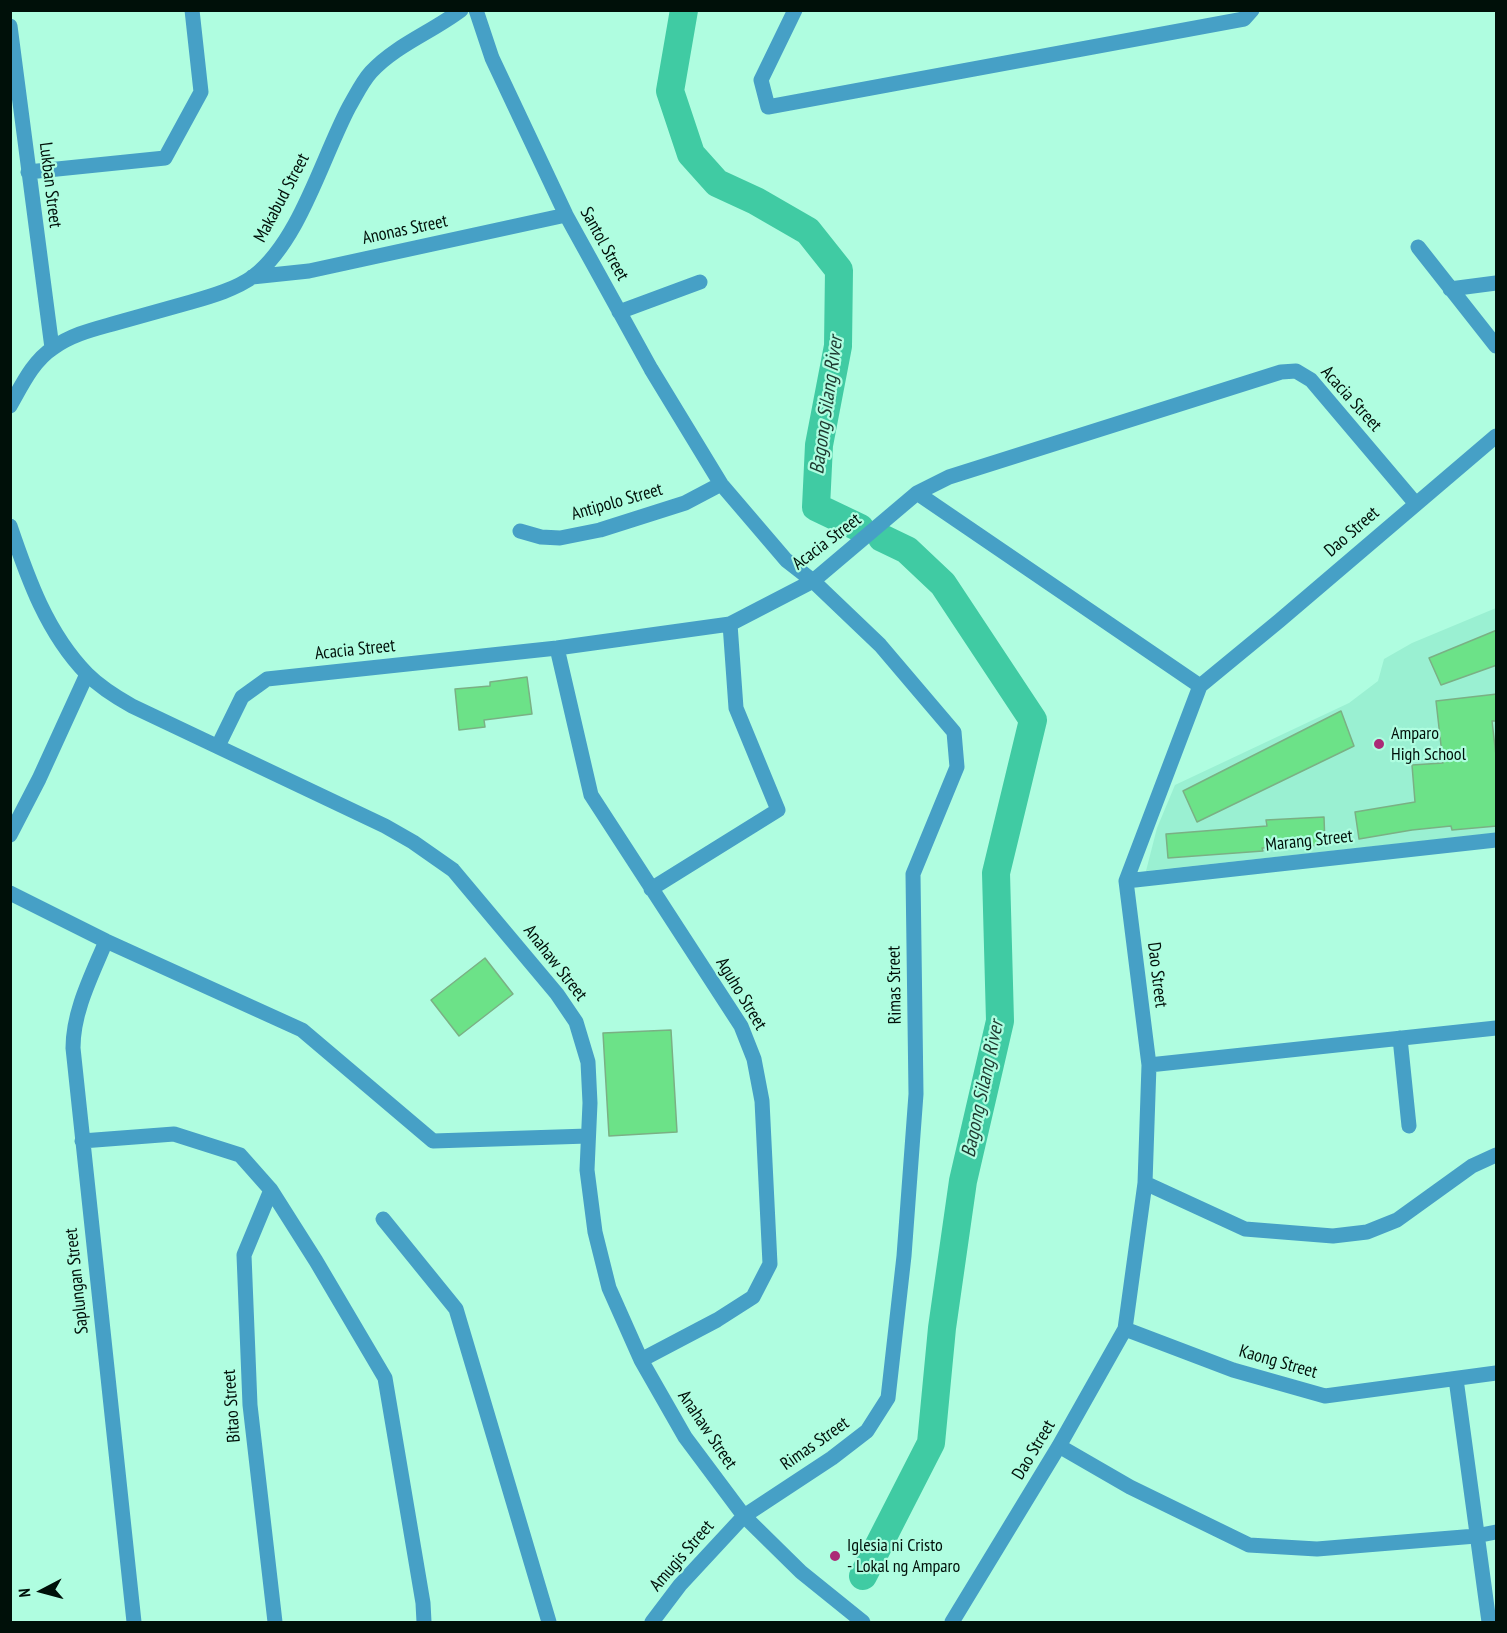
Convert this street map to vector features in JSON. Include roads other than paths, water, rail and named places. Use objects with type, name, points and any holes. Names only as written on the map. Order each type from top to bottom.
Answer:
[{"type":"street","points":[[28,172],[165,158],[201,92],[192,10]]},
{"type":"street","name":"Makabud Street","points":[[10,406],[34,365],[52,348],[72,336],[208,297],[252,277],[270,261],[285,239],[318,177],[340,124],[358,90],[372,72],[397,51],[461,10]]},
{"type":"street","name":"Santol Street","points":[[476,10],[492,58],[566,215],[651,369],[721,484]]},
{"type":"street","points":[[795,10],[761,80],[768,107],[1248,15]]},
{"type":"street","name":"Lukban Street","points":[[10,26],[52,348]]},
{"type":"street","name":"Anonas Street","points":[[252,277],[309,271],[566,215]]},
{"type":"street","points":[[1418,247],[1497,346]]},
{"type":"street","points":[[619,312],[700,282]]},
{"type":"street","points":[[1450,289],[1497,283]]},
{"type":"street","name":"Acacia Street","points":[[218,746],[242,697],[267,679],[557,648],[730,624],[813,580],[917,493],[960,474],[1281,372],[1296,371],[1311,380],[1416,504]]},
{"type":"street","name":"Dao Street","points":[[952,1623],[1059,1446],[1125,1329],[1145,1183],[1149,1065],[1126,881],[1200,686],[1497,436]]},
{"type":"street","name":"Antipolo Street","points":[[520,531],[542,537],[560,538],[600,530],[685,503],[721,484]]},
{"type":"street","name":"Rimas Street","points":[[721,484],[786,560],[813,580],[880,645],[954,732],[957,767],[913,874],[916,1094],[904,1256],[888,1398],[867,1431],[832,1458],[744,1516]]},
{"type":"street","points":[[917,493],[1200,686]]},
{"type":"street","name":"Anahaw Street","points":[[10,526],[49,623],[87,674],[108,692],[132,706],[386,826],[413,842],[453,870],[557,994],[576,1022],[588,1062],[590,1103],[587,1170],[595,1232],[609,1288],[641,1360],[685,1437],[744,1516],[801,1572],[863,1623]]},
{"type":"street","points":[[651,889],[778,810],[736,708],[730,624]]},
{"type":"street","name":"Aguho Street","points":[[557,648],[591,795],[741,1026],[754,1059],[762,1101],[771,1264],[753,1297],[717,1320],[641,1360]]},
{"type":"street","points":[[10,835],[39,779],[87,674]]},
{"type":"street","name":"Marang Street","points":[[1126,881],[1497,840]]},
{"type":"street","points":[[10,892],[106,941],[302,1030],[433,1142],[588,1136]]},
{"type":"street","name":"Saplungan Street","points":[[106,941],[83,998],[73,1033],[82,1140],[134,1623]]},
{"type":"street","points":[[1149,1065],[1497,1028]]},
{"type":"street","points":[[1400,1038],[1409,1126]]},
{"type":"street","points":[[82,1140],[174,1134],[240,1155],[271,1191],[316,1261],[385,1378],[423,1603],[424,1623]]},
{"type":"street","points":[[1145,1183],[1245,1229],[1334,1236],[1367,1232],[1397,1220],[1472,1166],[1497,1155]]},
{"type":"street","name":"Bitao Street","points":[[271,1191],[244,1255],[250,1405],[274,1623]]},
{"type":"street","points":[[383,1219],[456,1309],[549,1623]]},
{"type":"street","name":"Kaong Street","points":[[1125,1329],[1233,1370],[1325,1396],[1497,1373]]},
{"type":"street","points":[[1456,1379],[1488,1623]]},
{"type":"street","points":[[1059,1446],[1130,1487],[1249,1545],[1317,1549],[1476,1536],[1497,1532]]},
{"type":"street","name":"Amugis Street","points":[[652,1623],[680,1585],[744,1516]]},
{"type":"waterway","name":"Bagong Silang River","points":[[684,10],[670,91],[691,154],[717,183],[756,201],[808,231],[839,270],[838,346],[819,445],[816,507],[860,528]]},
{"type":"waterway","name":"Bagong Silang River","points":[[863,1576],[931,1443],[942,1328],[963,1181],[1000,1021],[996,873],[1033,720],[943,584],[907,550],[882,538]]},
{"type":"place","name":"Amparo High School","points":[[1379,744]]},
{"type":"place","name":"Iglesia ni Cristo - Lokal ng Amparo","points":[[835,1556]]}]
